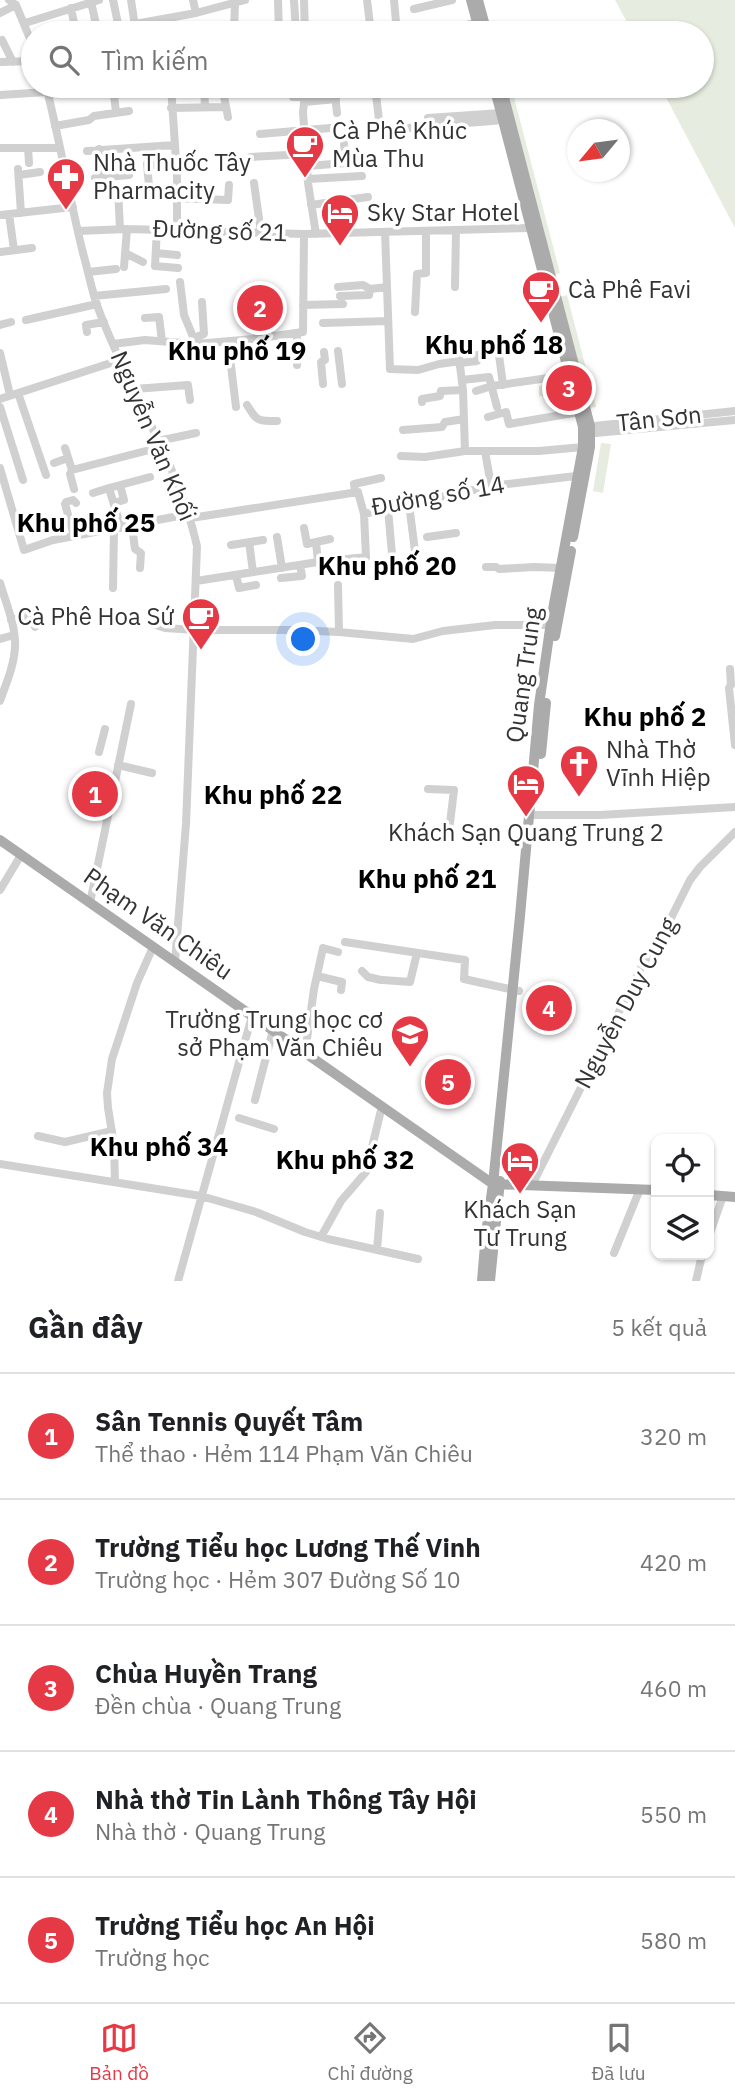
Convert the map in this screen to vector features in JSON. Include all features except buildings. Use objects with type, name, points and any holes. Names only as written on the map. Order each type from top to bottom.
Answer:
[{"type":"main road","points":[[471,0],[477,21]]},
{"type":"main road","points":[[478,0],[484,21]]},
{"type":"main road","name":"Quang Trung","points":[[497,98],[586,430],[584,480],[553,625]]},
{"type":"main road","name":"Quang Trung","points":[[504,98],[534,228]]},
{"type":"main road","name":"Quang Trung","points":[[486,1278],[528,854],[537,721],[576,476],[586,430],[569,375],[550,288]]},
{"type":"main road","name":"Quang Trung","points":[[528,854],[549,652]]},
{"type":"main road","name":"Phạm Văn Chiêu","points":[[0,840],[496,1184]]},
{"type":"main road","name":"Quang Trung","points":[[496,1184],[501,1170],[515,990]]},
{"type":"main road","points":[[501,1170],[504,1178],[514,1185]]},
{"type":"main road","points":[[496,1184],[651,1190]]},
{"type":"main road","points":[[714,1195],[735,1197]]},
{"type":"street","points":[[113,0],[117,21]]},
{"type":"street","points":[[131,0],[134,21]]},
{"type":"street","points":[[193,0],[196,13]]},
{"type":"street","points":[[278,0],[279,21]]},
{"type":"street","points":[[294,0],[295,21]]},
{"type":"street","points":[[304,0],[305,21]]},
{"type":"street","points":[[367,0],[370,21]]},
{"type":"street","points":[[394,0],[396,21]]},
{"type":"street","points":[[414,9],[452,0]]},
{"type":"street","points":[[31,21],[95,1],[97,21]]},
{"type":"street","points":[[152,21],[240,1],[236,21]]},
{"type":"street","points":[[0,13],[14,2],[24,21]]},
{"type":"street","points":[[71,8],[74,21]]},
{"type":"street","points":[[0,41],[2,40],[13,62]]},
{"type":"street","points":[[0,62],[21,62]]},
{"type":"street","points":[[0,94],[21,92]]},
{"type":"street","name":"Nguyễn Văn Khối","points":[[49,98],[96,300],[190,516],[197,546],[183,883],[175,962]]},
{"type":"street","points":[[114,98],[116,112]]},
{"type":"street","points":[[171,98],[177,230]]},
{"type":"street","points":[[205,98],[205,107]]},
{"type":"street","points":[[224,98],[228,117]]},
{"type":"street","points":[[299,98],[336,99],[337,113]]},
{"type":"street","points":[[376,98],[379,120]]},
{"type":"street","points":[[305,99],[307,179],[316,234]]},
{"type":"street","points":[[171,108],[226,107]]},
{"type":"street","points":[[55,126],[129,111]]},
{"type":"street","points":[[385,130],[429,126],[428,117],[502,116]]},
{"type":"street","points":[[260,134],[330,128]]},
{"type":"street","points":[[307,166],[346,163],[344,144]]},
{"type":"street","points":[[87,151],[175,145]]},
{"type":"street","points":[[0,148],[60,148]]},
{"type":"street","points":[[28,148],[29,163]]},
{"type":"street","points":[[99,149],[99,178],[129,175]]},
{"type":"street","points":[[251,157],[306,154]]},
{"type":"street","points":[[149,186],[147,164],[176,167]]},
{"type":"street","points":[[21,213],[18,172],[40,172]]},
{"type":"street","points":[[307,179],[362,176]]},
{"type":"street","points":[[254,183],[261,233]]},
{"type":"street","points":[[177,198],[228,200],[229,186]]},
{"type":"street","points":[[88,272],[120,268],[125,253],[118,189]]},
{"type":"street","points":[[312,205],[368,197]]},
{"type":"street","points":[[14,250],[5,214],[73,207]]},
{"type":"street","name":"Đường số 21","points":[[78,231],[157,229],[316,234],[534,228]]},
{"type":"street","points":[[157,229],[155,265],[178,268]]},
{"type":"street","points":[[455,286],[456,231]]},
{"type":"street","points":[[385,232],[390,369],[418,370],[439,364],[477,361],[477,355]]},
{"type":"street","points":[[415,312],[417,274],[426,273],[426,232]]},
{"type":"street","points":[[298,365],[303,304],[304,234]]},
{"type":"street","points":[[0,252],[32,248]]},
{"type":"street","points":[[125,253],[143,262]]},
{"type":"street","points":[[156,253],[177,255]]},
{"type":"street","points":[[180,282],[184,315],[195,341]]},
{"type":"street","points":[[303,304],[340,296],[363,285],[370,289],[387,287]]},
{"type":"street","points":[[26,320],[96,300],[166,289]]},
{"type":"street","points":[[195,341],[204,334],[202,302]]},
{"type":"street","points":[[145,318],[159,317],[162,341]]},
{"type":"street","points":[[323,323],[388,321]]},
{"type":"street","points":[[0,325],[11,322]]},
{"type":"street","points":[[87,332],[86,325],[104,322]]},
{"type":"street","points":[[113,344],[145,340],[228,341],[300,333]]},
{"type":"street","points":[[228,341],[236,407]]},
{"type":"street","points":[[457,342],[465,452]]},
{"type":"street","points":[[338,351],[342,384]]},
{"type":"street","points":[[323,384],[321,362],[325,360],[324,352]]},
{"type":"street","points":[[0,353],[46,475]]},
{"type":"street","points":[[499,355],[503,385]]},
{"type":"street","points":[[0,399],[120,360]]},
{"type":"street","points":[[476,391],[492,386],[569,375]]},
{"type":"street","points":[[422,402],[422,399],[440,396],[440,391],[489,377],[497,407]]},
{"type":"street","points":[[134,389],[188,385],[190,400]]},
{"type":"street","points":[[247,405],[261,421],[277,421]]},
{"type":"street","points":[[0,407],[23,480]]},
{"type":"street","name":"Tân Sơn","points":[[586,430],[735,411]]},
{"type":"street","points":[[488,416],[506,412],[509,424],[579,412]]},
{"type":"street","points":[[403,430],[442,427],[445,422],[464,419]]},
{"type":"street","name":"Tân Sơn","points":[[586,430],[735,420]]},
{"type":"street","points":[[72,470],[196,432]]},
{"type":"street","points":[[401,456],[425,457],[465,452],[539,451],[583,447]]},
{"type":"street","points":[[65,448],[72,470],[70,474],[74,489]]},
{"type":"street","points":[[485,451],[491,486]]},
{"type":"street","points":[[54,463],[68,458]]},
{"type":"street","name":"Đường số 14","points":[[0,468],[24,550],[54,540],[118,528],[355,492],[359,493],[363,514],[491,486],[576,476]]},
{"type":"street","points":[[93,493],[150,477]]},
{"type":"street","points":[[355,492],[354,484],[381,478]]},
{"type":"street","points":[[114,503],[124,500],[120,485]]},
{"type":"street","points":[[109,488],[118,528],[113,588]]},
{"type":"street","points":[[74,536],[65,502],[73,500],[76,503]]},
{"type":"street","points":[[409,504],[415,551]]},
{"type":"street","points":[[388,509],[392,554]]},
{"type":"street","points":[[196,581],[366,557],[363,514]]},
{"type":"street","points":[[132,526],[135,548],[141,553],[140,568]]},
{"type":"street","points":[[304,528],[307,544],[330,539]]},
{"type":"street","points":[[427,537],[456,533]]},
{"type":"street","points":[[277,537],[282,568]]},
{"type":"street","points":[[231,545],[262,540]]},
{"type":"street","points":[[249,542],[253,572]]},
{"type":"street","points":[[316,542],[318,562]]},
{"type":"street","points":[[281,578],[302,576],[300,565]]},
{"type":"street","points":[[486,567],[561,568]]},
{"type":"street","points":[[236,575],[239,587],[256,585]]},
{"type":"street","points":[[0,583],[15,645],[0,701]]},
{"type":"street","points":[[338,585],[339,632]]},
{"type":"street","points":[[11,620],[32,616],[35,627]]},
{"type":"street","points":[[149,623],[195,631],[339,632],[413,639],[443,631],[495,625],[553,625]]},
{"type":"street","points":[[0,639],[14,635]]},
{"type":"street","points":[[730,669],[729,688],[735,745]]},
{"type":"street","points":[[90,903],[131,704]]},
{"type":"street","points":[[99,752],[105,729]]},
{"type":"street","points":[[118,765],[152,773]]},
{"type":"street","points":[[428,789],[454,790],[450,823]]},
{"type":"street","points":[[534,815],[735,807]]},
{"type":"street","name":"Nguyễn Duy Cung","points":[[531,1185],[643,964],[667,926],[690,880],[700,867],[733,837]]},
{"type":"street","points":[[0,890],[21,855]]},
{"type":"street","points":[[345,942],[466,960],[464,979],[515,990]]},
{"type":"street","points":[[116,1182],[107,1093],[112,1059],[137,983],[153,947]]},
{"type":"street","points":[[305,1053],[323,948],[338,952]]},
{"type":"street","points":[[362,971],[368,977],[410,982],[417,953]]},
{"type":"street","points":[[317,976],[342,982],[341,990]]},
{"type":"street","points":[[178,1281],[252,1016]]},
{"type":"street","points":[[255,1100],[273,1030]]},
{"type":"street","points":[[321,1237],[341,1201],[366,1172],[382,1107]]},
{"type":"street","points":[[240,1118],[274,1129]]},
{"type":"street","points":[[38,1136],[65,1142],[112,1131]]},
{"type":"street","points":[[0,1164],[201,1196],[256,1212],[321,1237],[418,1259]]},
{"type":"street","points":[[614,1252],[640,1189]]},
{"type":"street","points":[[714,1222],[723,1196]]},
{"type":"street","points":[[377,1250],[380,1213]]},
{"type":"street","points":[[696,1281],[701,1260]]},
{"type":"shaded area","points":[[615,0],[735,0],[735,228],[666,98],[714,98],[714,21],[626,21]]},
{"type":"shaded area","points":[[507,98],[514,98],[560,273],[553,275]]},
{"type":"shaded area","points":[[567,295],[596,407],[588,408],[559,297]]},
{"type":"shaded area","points":[[566,381],[568,396],[539,396],[539,386]]},
{"type":"shaded area","points":[[601,443],[611,444],[603,493],[593,491]]},
{"type":"shaded area","points":[[86,778],[110,783],[104,810],[79,805]]},
{"type":"place","name":"Cà Phê Khúc Mùa Thu","points":[[305,179]]},
{"type":"place","name":"Nhà Thuốc Tây Pharmacity","points":[[66,211]]},
{"type":"place","name":"Sky Star Hotel","points":[[340,247]]},
{"type":"place","name":"Trường Tiểu học Lương Thế Vinh","points":[[260,308]]},
{"type":"place","name":"Cà Phê Favi","points":[[541,324]]},
{"type":"place","name":"Chùa Huyền Trang","points":[[569,388]]},
{"type":"place","name":"Cà Phê Hoa Sứ","points":[[201,651]]},
{"type":"place","name":"Sân Tennis Quyết Tâm","points":[[95,794]]},
{"type":"place","name":"Nhà Thờ Vĩnh Hiệp","points":[[579,798]]},
{"type":"place","name":"Khách Sạn Quang Trung 2","points":[[526,818]]},
{"type":"place","name":"Nhà thờ Tin Lành Thông Tây Hội","points":[[549,1008]]},
{"type":"place","name":"Trường Trung học cơ sở Phạm Văn Chiêu","points":[[410,1068]]},
{"type":"place","name":"Trường Tiểu học An Hội","points":[[448,1082]]},
{"type":"place","name":"Khách Sạn Tư Trung","points":[[520,1195]]},
{"type":"district","name":"Khu phố 18","points":[[494,345]]},
{"type":"district","name":"Khu phố 19","points":[[237,351]]},
{"type":"district","name":"Khu phố 25","points":[[86,523]]},
{"type":"district","name":"Khu phố 20","points":[[387,566]]},
{"type":"district","name":"Khu phố 2","points":[[645,717]]},
{"type":"district","name":"Khu phố 22","points":[[273,795]]},
{"type":"district","name":"Khu phố 21","points":[[427,879]]},
{"type":"district","name":"Khu phố 34","points":[[159,1147]]},
{"type":"district","name":"Khu phố 32","points":[[345,1160]]}]
